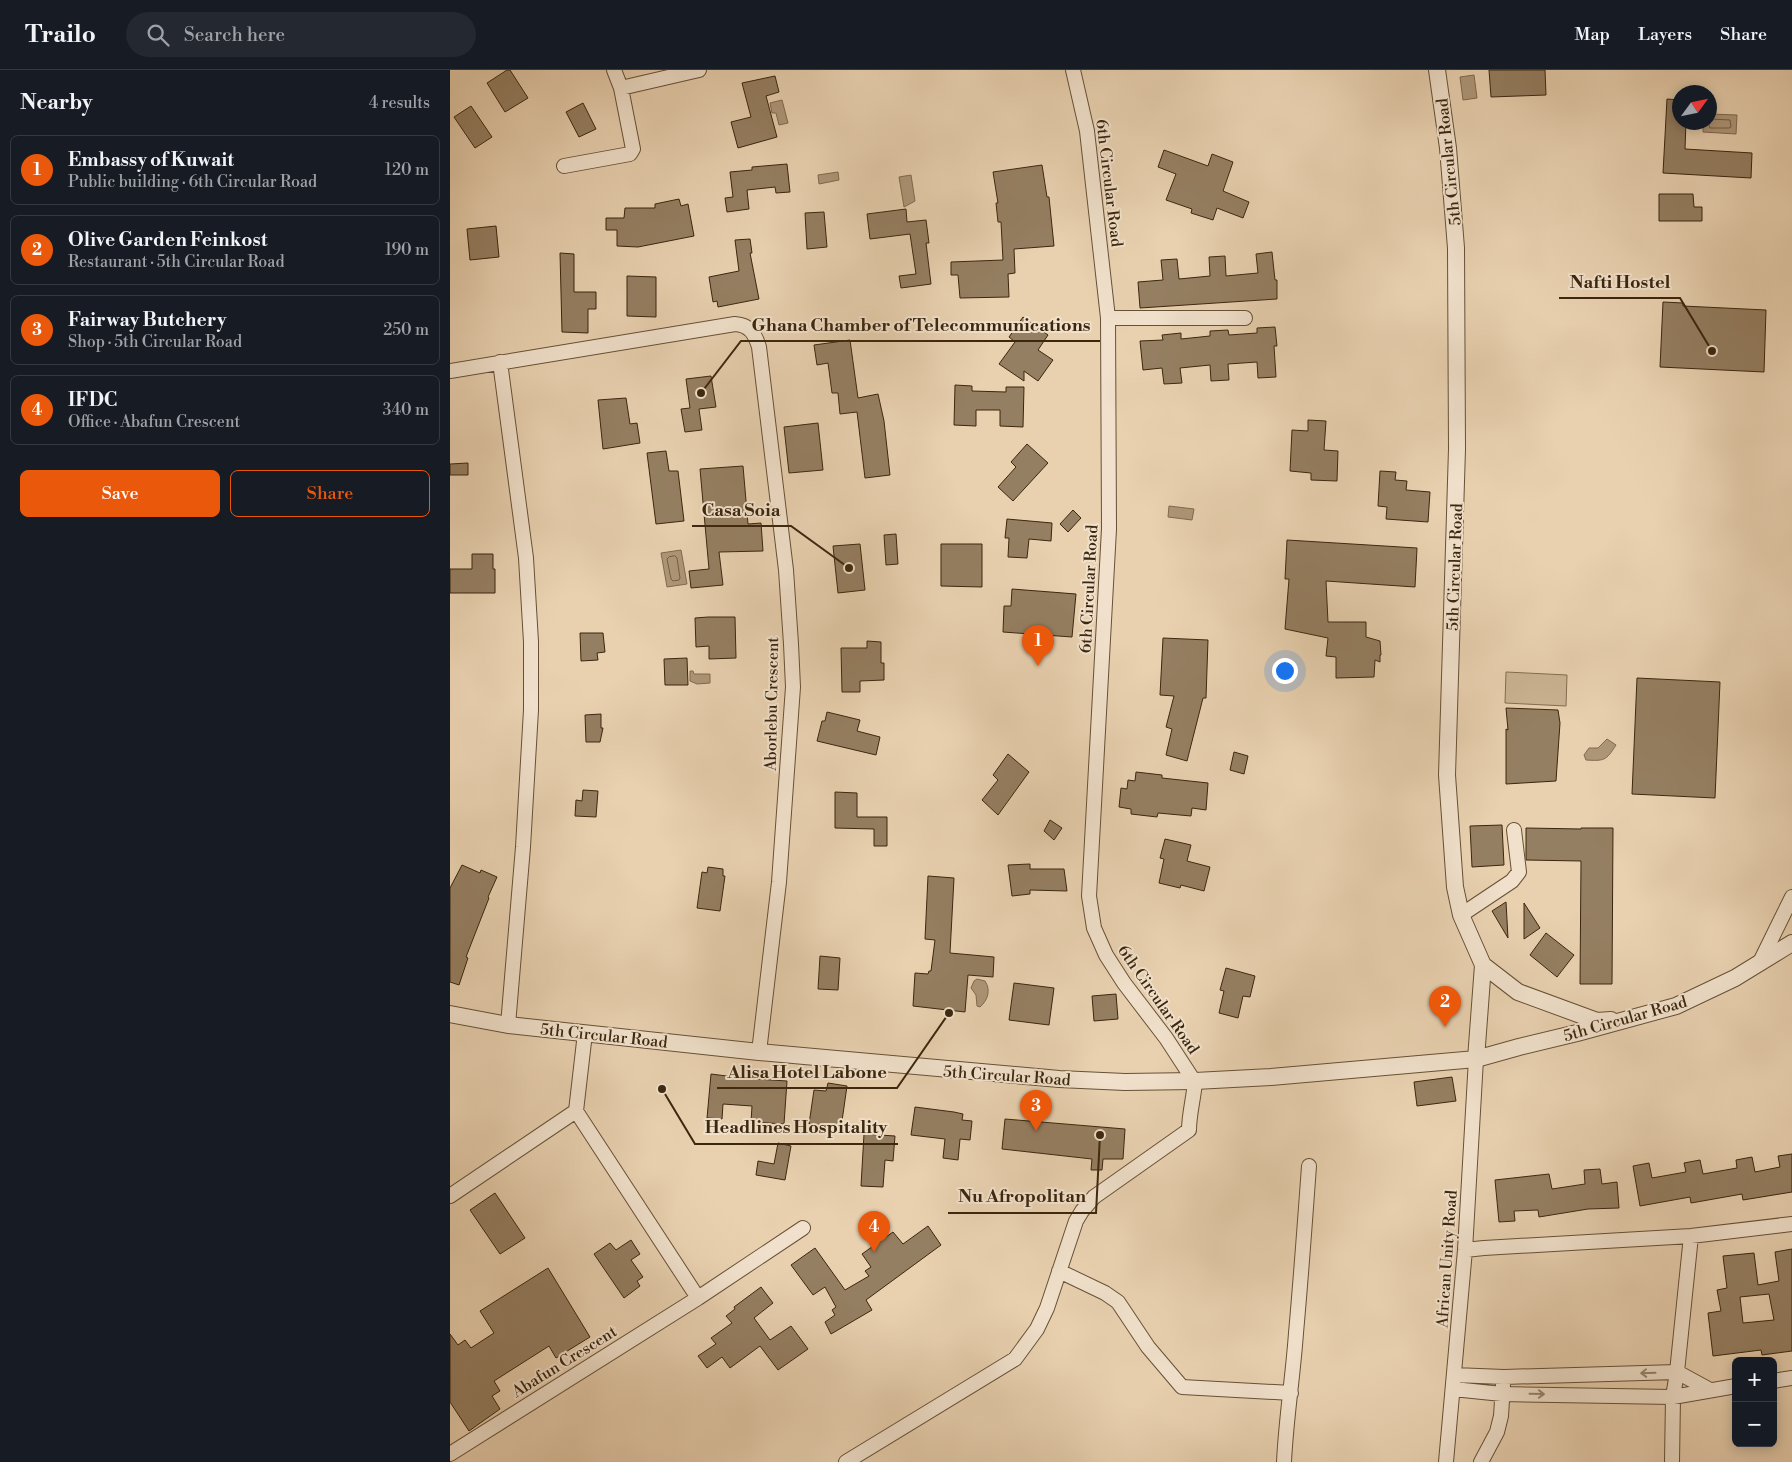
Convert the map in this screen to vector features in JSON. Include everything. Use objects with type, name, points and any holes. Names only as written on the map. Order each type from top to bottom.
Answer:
[{"type":"street","points":[[564,166],[630,154],[633,149],[621,88],[614,70]]},
{"type":"street","points":[[621,88],[699,70]]},
{"type":"street","name":"6th Circular Road","points":[[1073,70],[1087,131],[1108,318],[1109,528],[1089,896],[1094,928],[1106,955],[1195,1081]]},
{"type":"street","name":"5th Circular Road","points":[[1437,70],[1448,148],[1456,248],[1457,449],[1447,775],[1455,887],[1461,915],[1483,965],[1476,1059]]},
{"type":"street","points":[[1108,318],[1246,318]]},
{"type":"street","name":"Aborlebu Crescent","points":[[500,362],[735,324],[743,325],[756,336],[759,347],[781,532],[792,644],[792,687],[779,882],[759,1052]]},
{"type":"street","points":[[450,371],[500,362],[526,558],[531,642],[531,710],[524,838],[508,1025]]},
{"type":"street","points":[[1461,915],[1512,880],[1519,872],[1514,830]]},
{"type":"street","points":[[1760,962],[1792,897]]},
{"type":"street","name":"5th Circular Road","points":[[450,1014],[508,1025],[759,1052],[1059,1079],[1125,1082],[1195,1081],[1281,1076],[1476,1059],[1676,1006],[1735,978],[1792,943]]},
{"type":"street","points":[[1483,965],[1518,992],[1576,1014],[1597,1021],[1629,1020]]},
{"type":"street","points":[[585,1033],[576,1111],[698,1298]]},
{"type":"street","name":"African Unity Road","points":[[1446,1462],[1465,1250],[1476,1059]]},
{"type":"street","points":[[846,1462],[1015,1359],[1037,1329],[1047,1308],[1076,1221],[1082,1211],[1094,1197],[1189,1130],[1195,1081]]},
{"type":"street","points":[[450,1196],[576,1111]]},
{"type":"street","points":[[1284,1462],[1309,1166]]},
{"type":"street","points":[[1465,1250],[1691,1236],[1792,1224]]},
{"type":"street","name":"Abafun Crescent","points":[[450,1454],[698,1298],[803,1228]]},
{"type":"street","points":[[1672,1462],[1672,1397],[1677,1372],[1691,1236]]},
{"type":"street","points":[[1058,1271],[1105,1293],[1118,1302],[1148,1347],[1182,1387],[1291,1393]]},
{"type":"street","points":[[1454,1375],[1504,1376],[1677,1372],[1710,1390]]},
{"type":"street","points":[[1481,1462],[1497,1432],[1502,1416],[1504,1376]]},
{"type":"street","points":[[1777,1380],[1792,1378]]},
{"type":"street","points":[[1453,1390],[1502,1394],[1672,1397],[1732,1387]]},
{"type":"shaded area","points":[[1506,672],[1567,675],[1566,706],[1505,703]]},
{"type":"water","points":[[1474,75],[1477,98],[1463,100],[1460,77]]},
{"type":"water","points":[[782,100],[788,123],[779,125],[776,113],[772,113],[770,103]]},
{"type":"water","points":[[1717,114],[1737,115],[1736,134],[1703,132],[1703,130],[1717,130]]},
{"type":"water","points":[[838,172],[839,180],[819,184],[818,175]]},
{"type":"water","points":[[911,175],[915,201],[904,207],[899,177]]},
{"type":"water","points":[[1169,506],[1194,509],[1192,520],[1168,517]]},
{"type":"water","points":[[681,550],[687,584],[667,587],[661,553]]},
{"type":"water","points":[[690,671],[693,671],[694,674],[710,674],[710,683],[697,684],[690,681]]},
{"type":"water","points":[[1607,739],[1616,745],[1607,757],[1601,760],[1586,760],[1584,755],[1589,748],[1598,748]]},
{"type":"water","points":[[977,979],[985,981],[988,988],[987,998],[980,1007],[977,1006],[976,995],[971,988]]},
{"type":"building","points":[[510,70],[528,98],[505,112],[487,83]]},
{"type":"building","points":[[1489,70],[1545,70],[1546,95],[1491,97]]},
{"type":"building","points":[[775,76],[779,92],[766,96],[777,137],[738,148],[731,122],[751,117],[742,83]]},
{"type":"building","points":[[1667,99],[1672,99],[1672,130],[1686,130],[1685,149],[1752,153],[1751,178],[1663,173]]},
{"type":"building","points":[[583,103],[596,129],[579,137],[566,112]]},
{"type":"building","points":[[471,106],[492,137],[475,148],[454,117]]},
{"type":"building","points":[[1164,150],[1208,166],[1212,154],[1233,162],[1223,191],[1249,202],[1243,218],[1217,208],[1213,220],[1191,213],[1192,209],[1166,200],[1176,174],[1158,167]]},
{"type":"building","points":[[787,164],[790,192],[776,193],[775,187],[747,190],[749,209],[727,212],[725,198],[733,197],[730,172],[752,170],[752,167]]},
{"type":"building","points":[[1042,165],[1047,197],[1049,197],[1054,246],[1014,249],[1015,273],[1008,274],[1009,297],[960,298],[958,275],[951,275],[951,262],[1003,260],[1001,222],[998,222],[996,203],[998,203],[993,172]]},
{"type":"building","points":[[1659,194],[1693,194],[1694,207],[1702,207],[1702,221],[1659,221]]},
{"type":"building","points":[[679,199],[681,206],[688,204],[694,236],[638,247],[617,246],[617,230],[606,230],[606,218],[624,218],[625,208],[655,208],[655,204]]},
{"type":"building","points":[[906,209],[907,222],[926,220],[929,243],[926,243],[931,284],[901,288],[899,276],[916,274],[910,234],[870,239],[867,214]]},
{"type":"building","points":[[824,212],[827,247],[807,249],[805,213]]},
{"type":"building","points":[[496,226],[499,257],[470,260],[467,229]]},
{"type":"building","points":[[750,239],[752,253],[750,253],[759,299],[718,307],[717,301],[713,302],[709,277],[739,271],[735,240]]},
{"type":"building","points":[[1272,252],[1275,280],[1277,280],[1277,299],[1140,308],[1138,282],[1163,280],[1161,260],[1177,259],[1179,279],[1210,276],[1209,257],[1225,256],[1226,276],[1258,273],[1256,254]]},
{"type":"building","points":[[560,253],[574,254],[574,292],[596,292],[596,309],[588,309],[588,333],[562,332]]},
{"type":"building","points":[[627,276],[656,277],[656,317],[627,316]]},
{"type":"building","points":[[1663,302],[1683,303],[1683,306],[1766,310],[1764,372],[1660,367]]},
{"type":"building","points":[[1023,317],[1048,335],[1038,350],[1053,360],[1038,381],[1024,371],[1024,381],[999,364],[1015,342],[1009,337]]},
{"type":"building","points":[[1275,327],[1277,346],[1274,346],[1276,377],[1258,378],[1257,362],[1228,364],[1229,380],[1211,381],[1210,365],[1180,368],[1182,383],[1164,384],[1162,368],[1143,370],[1140,341],[1163,340],[1162,335],[1181,333],[1181,339],[1210,336],[1210,331],[1228,330],[1229,335],[1257,333],[1257,328]]},
{"type":"building","points":[[850,340],[858,398],[878,394],[884,421],[890,475],[865,478],[857,412],[840,414],[838,393],[832,393],[828,363],[817,365],[814,345]]},
{"type":"building","points":[[711,376],[716,407],[699,409],[702,430],[685,432],[681,409],[690,408],[686,379]]},
{"type":"building","points":[[955,385],[972,386],[972,391],[1006,392],[1006,387],[1024,387],[1023,427],[1000,426],[1000,410],[976,410],[976,426],[954,425]]},
{"type":"building","points":[[626,398],[630,424],[637,423],[640,443],[603,449],[598,400]]},
{"type":"building","points":[[1308,420],[1326,421],[1324,450],[1338,451],[1337,481],[1311,480],[1311,473],[1290,471],[1292,430],[1308,431]]},
{"type":"building","points":[[818,423],[823,470],[789,473],[784,427]]},
{"type":"building","points":[[1027,444],[1048,463],[1013,501],[998,487],[1016,467],[1011,462]]},
{"type":"building","points":[[666,451],[669,471],[678,471],[684,521],[656,524],[647,453]]},
{"type":"building","points":[[468,463],[468,475],[450,475],[450,464]]},
{"type":"building","points":[[743,466],[748,524],[761,523],[763,551],[719,552],[723,585],[691,588],[689,571],[709,569],[700,469]]},
{"type":"building","points":[[1380,471],[1396,472],[1395,480],[1407,481],[1406,490],[1430,492],[1428,522],[1386,519],[1387,507],[1378,506]]},
{"type":"building","points":[[1073,510],[1081,518],[1068,532],[1060,524]]},
{"type":"building","points":[[1007,519],[1052,523],[1051,541],[1029,539],[1027,558],[1008,557],[1009,538],[1005,538]]},
{"type":"building","points":[[896,534],[898,564],[886,565],[884,535]]},
{"type":"building","points":[[1287,540],[1417,548],[1415,587],[1326,581],[1328,622],[1366,622],[1366,637],[1380,641],[1380,662],[1375,660],[1374,677],[1336,678],[1336,657],[1326,656],[1328,638],[1285,629],[1289,579],[1285,579]]},
{"type":"building","points":[[860,544],[865,590],[838,593],[833,546]]},
{"type":"building","points":[[941,544],[982,544],[982,587],[941,586]]},
{"type":"building","points":[[472,554],[493,554],[495,593],[450,593],[450,569],[472,569]]},
{"type":"building","points":[[1012,589],[1076,594],[1072,637],[1003,632],[1004,606],[1011,606]]},
{"type":"building","points":[[735,617],[736,658],[709,659],[709,646],[696,647],[695,618]]},
{"type":"building","points":[[580,633],[603,633],[605,652],[597,653],[598,660],[581,661]]},
{"type":"building","points":[[1163,638],[1208,640],[1206,698],[1203,698],[1187,761],[1166,755],[1172,729],[1166,727],[1174,696],[1160,695]]},
{"type":"building","points":[[867,641],[881,642],[881,663],[884,663],[884,680],[860,681],[860,692],[842,692],[841,648],[867,648]]},
{"type":"building","points":[[687,658],[688,685],[665,685],[664,659]]},
{"type":"building","points":[[1637,678],[1720,682],[1715,798],[1632,794]]},
{"type":"building","points":[[1506,708],[1558,710],[1560,723],[1556,781],[1506,784],[1506,729],[1508,730]]},
{"type":"building","points":[[827,712],[860,720],[857,731],[880,737],[876,755],[817,741],[822,721],[825,721]]},
{"type":"building","points":[[601,714],[601,728],[603,728],[600,742],[586,742],[585,715]]},
{"type":"building","points":[[1234,752],[1248,756],[1244,774],[1230,770]]},
{"type":"building","points":[[1008,754],[1029,772],[998,815],[982,800],[998,780],[993,775]]},
{"type":"building","points":[[1136,772],[1162,775],[1162,778],[1208,783],[1206,810],[1192,808],[1191,816],[1158,813],[1157,817],[1131,814],[1131,809],[1119,807],[1121,788],[1127,789],[1128,780],[1135,781]]},
{"type":"building","points":[[583,790],[598,791],[596,817],[575,816],[576,800],[582,801]]},
{"type":"building","points":[[835,792],[857,793],[857,817],[887,817],[887,846],[874,846],[874,829],[835,828]]},
{"type":"building","points":[[1050,820],[1062,828],[1054,840],[1044,831]]},
{"type":"building","points":[[1502,825],[1504,865],[1472,867],[1470,826]]},
{"type":"building","points":[[1526,828],[1613,828],[1612,984],[1580,984],[1581,861],[1526,860]]},
{"type":"building","points":[[1165,839],[1191,845],[1187,861],[1210,867],[1204,891],[1181,885],[1180,888],[1159,883],[1164,859],[1160,858]]},
{"type":"building","points":[[1030,864],[1030,869],[1064,869],[1067,891],[1030,890],[1030,894],[1012,896],[1008,865]]},
{"type":"building","points":[[462,865],[480,873],[481,870],[497,877],[466,957],[468,958],[459,985],[450,982],[450,888]]},
{"type":"building","points":[[708,867],[723,869],[723,876],[725,876],[720,911],[697,908],[702,872],[707,873]]},
{"type":"building","points":[[928,876],[954,878],[950,953],[994,957],[993,977],[968,975],[965,1012],[913,1006],[915,973],[928,974],[931,971],[935,940],[925,939]]},
{"type":"building","points":[[1506,902],[1508,938],[1492,911]]},
{"type":"building","points":[[1524,903],[1540,928],[1524,939]]},
{"type":"building","points":[[1546,933],[1574,955],[1557,977],[1530,955]]},
{"type":"building","points":[[820,956],[840,958],[838,990],[818,989]]},
{"type":"building","points":[[1226,968],[1255,976],[1250,997],[1243,996],[1238,1018],[1219,1013],[1224,991],[1220,990]]},
{"type":"building","points":[[1014,983],[1054,988],[1049,1025],[1009,1020]]},
{"type":"building","points":[[1116,994],[1118,1019],[1094,1021],[1092,996]]},
{"type":"building","points":[[711,1074],[787,1081],[784,1124],[751,1122],[752,1106],[723,1104],[722,1119],[707,1118]]},
{"type":"building","points":[[1452,1077],[1456,1101],[1417,1106],[1414,1082]]},
{"type":"building","points":[[828,1083],[847,1086],[841,1128],[809,1124],[814,1090],[826,1091]]},
{"type":"building","points":[[915,1107],[963,1114],[962,1120],[972,1121],[970,1140],[960,1139],[958,1160],[943,1158],[945,1139],[911,1135]]},
{"type":"building","points":[[1005,1119],[1125,1129],[1123,1159],[1103,1159],[1102,1170],[1091,1170],[1092,1159],[1002,1149]]},
{"type":"building","points":[[864,1134],[895,1136],[893,1161],[885,1160],[883,1187],[861,1186]]},
{"type":"building","points":[[778,1143],[791,1146],[785,1180],[756,1175],[758,1161],[774,1164]]},
{"type":"building","points":[[1792,1154],[1792,1192],[1743,1200],[1742,1194],[1691,1203],[1690,1197],[1640,1206],[1633,1166],[1649,1163],[1652,1178],[1686,1172],[1684,1163],[1700,1160],[1703,1174],[1737,1168],[1736,1160],[1752,1157],[1755,1172],[1780,1167],[1778,1156]]},
{"type":"building","points":[[1600,1169],[1602,1184],[1617,1182],[1619,1208],[1588,1209],[1539,1217],[1538,1210],[1514,1211],[1515,1221],[1499,1222],[1495,1180],[1549,1174],[1552,1189],[1585,1184],[1584,1170]]},
{"type":"building","points":[[495,1193],[525,1238],[500,1254],[470,1210]]},
{"type":"building","points":[[928,1226],[941,1245],[866,1300],[872,1310],[831,1334],[825,1322],[835,1315],[832,1310],[836,1307],[825,1287],[813,1295],[791,1265],[815,1248],[845,1290],[869,1276],[865,1271],[871,1267],[862,1254],[893,1232],[903,1244]]},
{"type":"building","points":[[631,1240],[640,1254],[631,1260],[643,1277],[637,1281],[640,1286],[624,1298],[594,1254],[610,1243],[616,1250]]},
{"type":"building","points":[[1792,1249],[1792,1351],[1762,1355],[1761,1350],[1713,1356],[1708,1313],[1721,1311],[1717,1290],[1727,1288],[1723,1256],[1754,1253],[1758,1285],[1779,1281],[1775,1252]],"holes":[[[1769,1294],[1774,1320],[1743,1323],[1740,1297]]]},
{"type":"building","points":[[548,1268],[590,1337],[556,1358],[549,1346],[494,1381],[500,1391],[492,1396],[500,1409],[469,1431],[450,1402],[450,1334],[458,1345],[465,1340],[471,1348],[494,1333],[480,1311]]},
{"type":"building","points":[[761,1287],[773,1303],[754,1318],[770,1340],[791,1326],[808,1349],[778,1370],[760,1346],[730,1368],[722,1357],[707,1368],[698,1356],[716,1344],[711,1338],[732,1323],[726,1316],[735,1309],[734,1307]]},
{"type":"place","name":"Nafti Hostel","points":[[1712,351]]},
{"type":"place","name":"Ghana Chamber of Telecommunications","points":[[701,393]]},
{"type":"place","name":"Casa Soia","points":[[849,568]]},
{"type":"place","name":"Embassy of Kuwait","points":[[1038,666]]},
{"type":"place","name":"Alisa Hotel Labone","points":[[949,1013]]},
{"type":"place","name":"Olive Garden Feinkost","points":[[1445,1027]]},
{"type":"place","name":"Headlines Hospitality","points":[[662,1089]]},
{"type":"place","name":"Fairway Butchery","points":[[1036,1131]]},
{"type":"place","name":"Nu Afropolitan","points":[[1100,1135]]},
{"type":"place","name":"IFDC","points":[[874,1252]]}]
